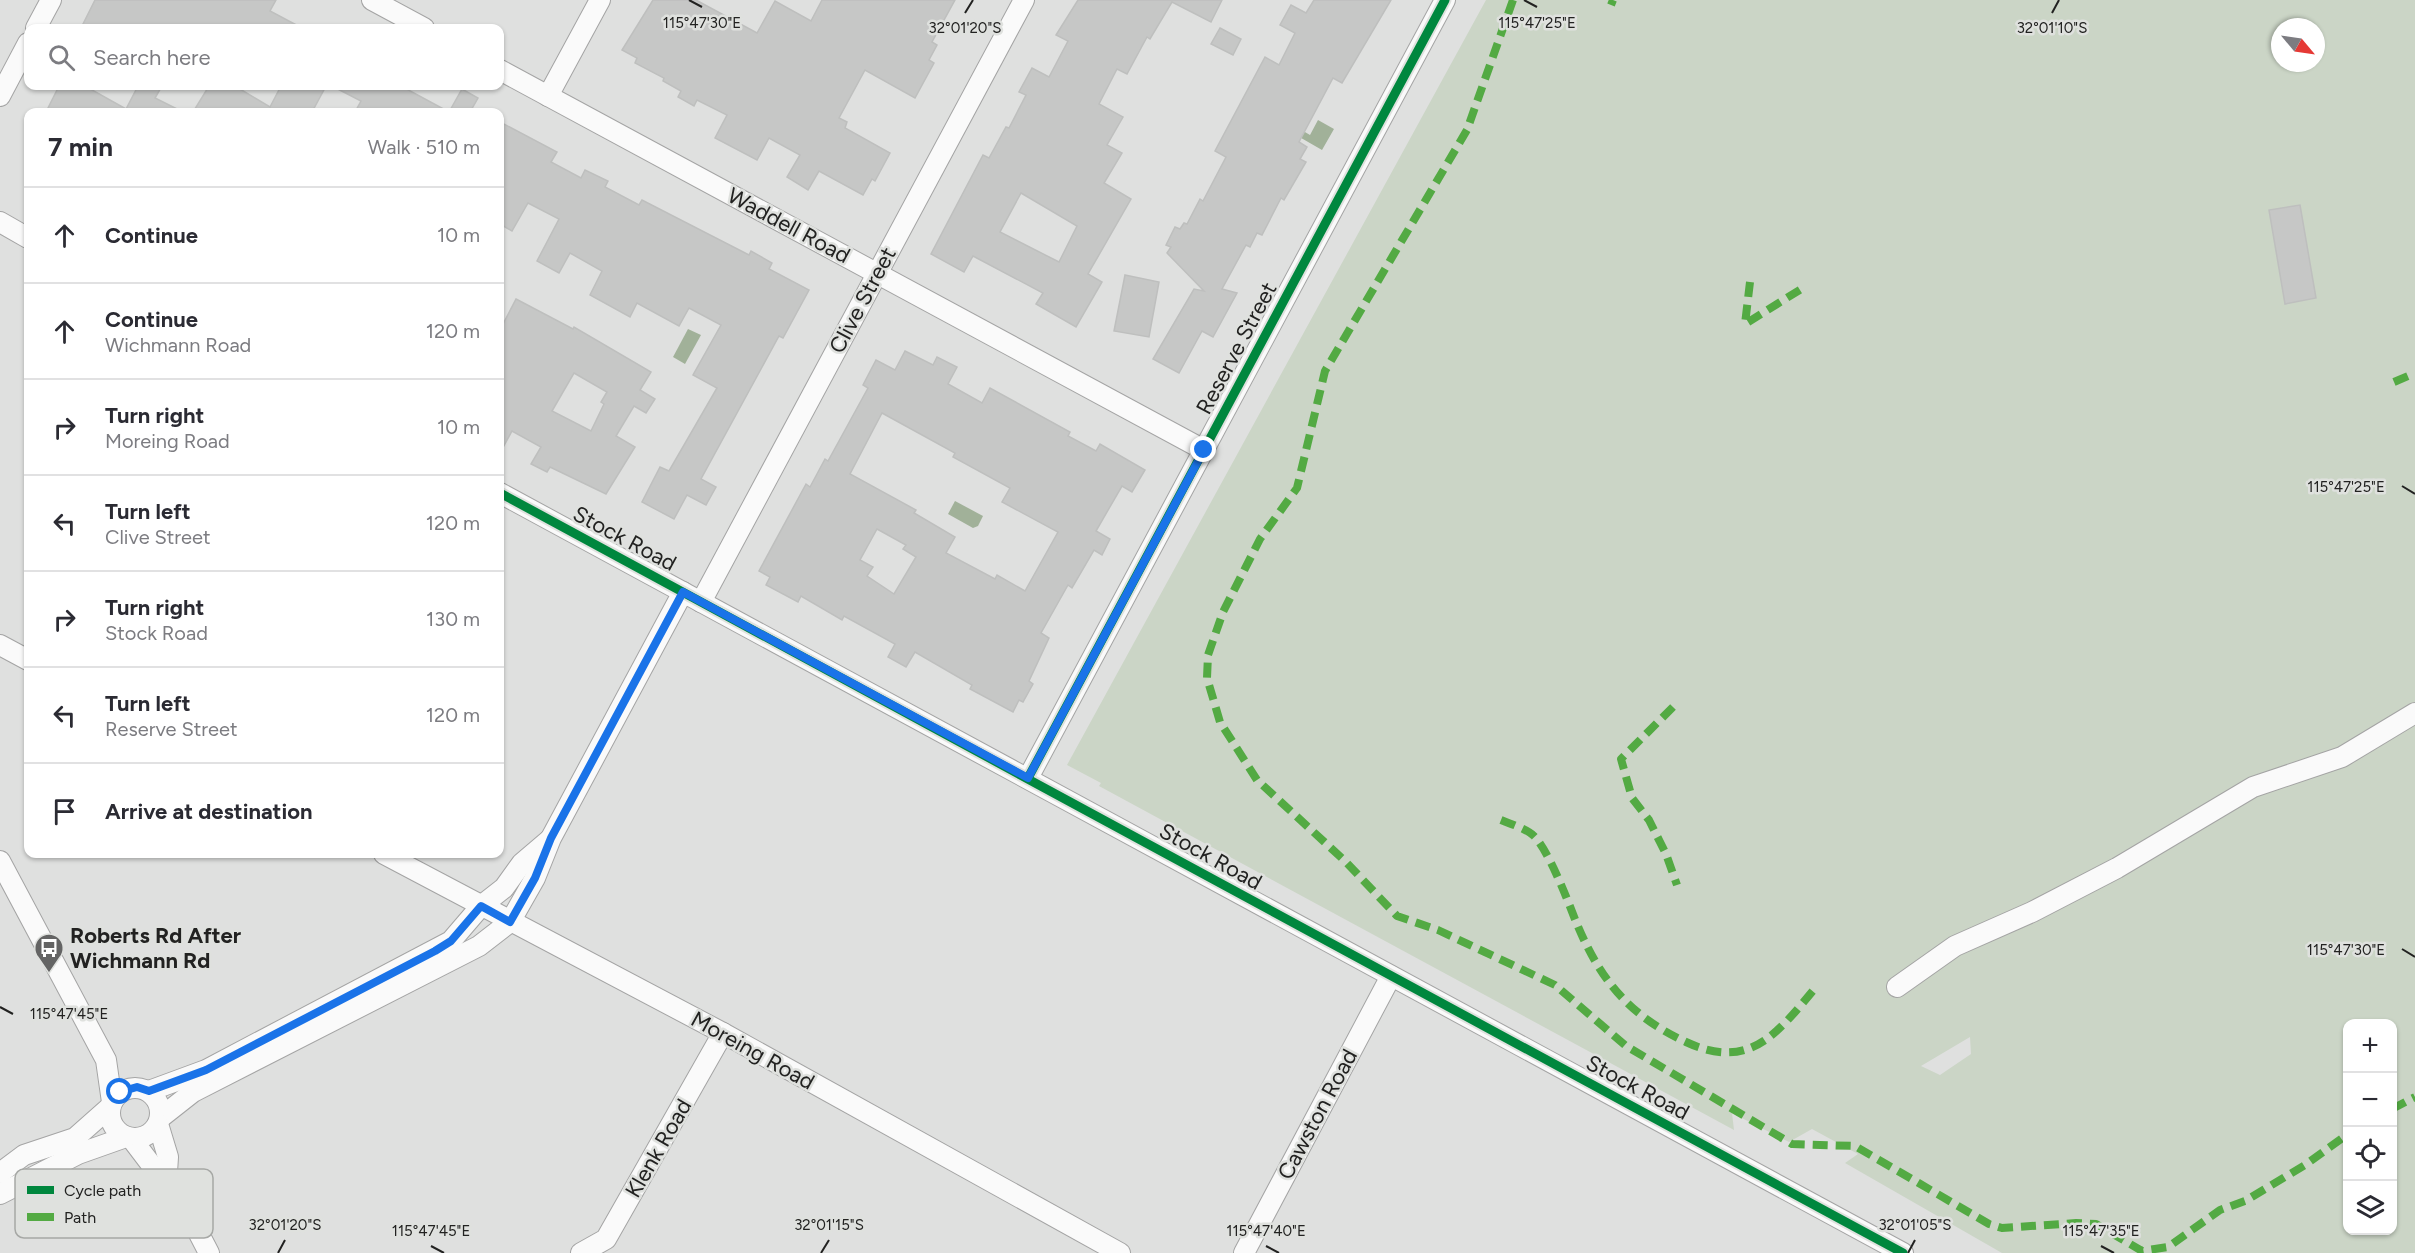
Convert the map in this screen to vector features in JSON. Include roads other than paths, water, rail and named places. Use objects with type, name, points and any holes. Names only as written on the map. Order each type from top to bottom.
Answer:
[{"type":"street","points":[[38,24],[51,0]]},
{"type":"street","points":[[372,0],[417,24]]},
{"type":"street","points":[[548,96],[600,0]]},
{"type":"street","name":"Clive Street","points":[[701,602],[1024,0]]},
{"type":"street","name":"Reserve Street","points":[[1028,778],[1445,0]]},
{"type":"street","points":[[0,96],[24,51]]},
{"type":"street","name":"Waddell Road","points":[[504,72],[1204,450]]},
{"type":"street","points":[[0,222],[24,236]]},
{"type":"street","name":"Stock Road","points":[[504,495],[1903,1253]]},
{"type":"street","points":[[49,1169],[78,1154],[128,1137],[145,1136],[159,1121],[194,1092],[479,946],[510,922],[535,878],[551,838],[683,592]]},
{"type":"street","points":[[0,645],[24,658]]},
{"type":"street","points":[[1897,987],[1955,946],[2032,912],[2117,868],[2253,787],[2342,758],[2415,714]]},
{"type":"street","points":[[0,1173],[24,1155],[75,1138],[111,1105],[120,1092],[143,1089],[206,1070],[435,951],[451,941],[481,906],[504,888],[522,863],[551,838]]},
{"type":"street","name":"Moreing Road","points":[[391,858],[723,1033],[1120,1253]]},
{"type":"street","points":[[0,861],[106,1060],[113,1125],[128,1137],[153,1167],[159,1169]]},
{"type":"street","name":"Cawston Road","points":[[1244,1253],[1391,976]]},
{"type":"street","name":"Klenk Road","points":[[581,1253],[610,1246],[723,1033]]},
{"type":"street","points":[[106,1060],[160,1105],[159,1121],[168,1157],[167,1169]]},
{"type":"street","points":[[0,1194],[15,1186]]},
{"type":"street","points":[[201,1238],[209,1253]]},
{"type":"place","name":"Roberts Rd After Wichmann Rd","points":[[49,974]]}]
